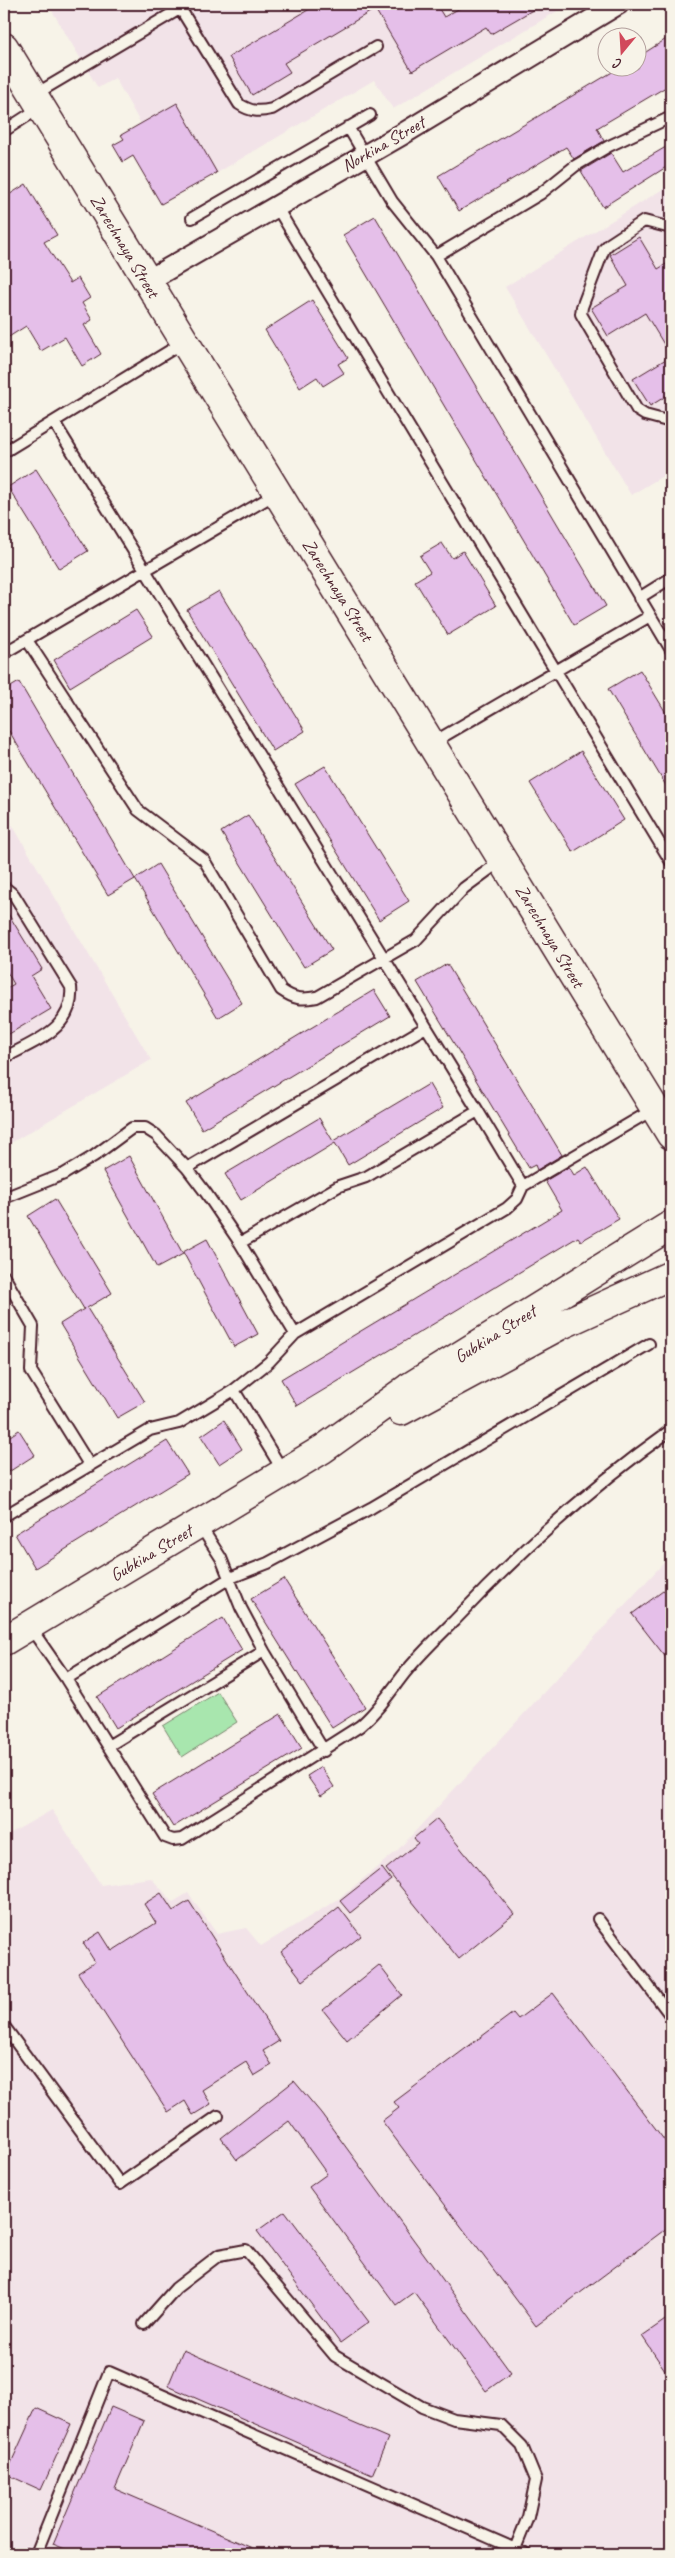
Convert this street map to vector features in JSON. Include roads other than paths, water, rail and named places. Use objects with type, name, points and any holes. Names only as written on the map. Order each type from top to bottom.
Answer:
[{"type":"main road","name":"Zarechnaya Street","points":[[4,47],[671,1135]]},
{"type":"main road","name":"Gubkina Street","points":[[4,1641],[323,1449],[408,1388],[671,1224]]},
{"type":"main road","name":"Gubkina Street","points":[[323,1449],[414,1405],[559,1326],[671,1275]]},
{"type":"street","name":"Norkina Street","points":[[147,281],[365,155],[610,6]]},
{"type":"lane","points":[[4,131],[37,101],[185,5],[239,104],[247,110],[259,112],[272,109],[376,47]]},
{"type":"lane","points":[[192,218],[370,115]]},
{"type":"lane","points":[[436,256],[540,194],[575,166],[609,146],[671,117]]},
{"type":"lane","points":[[348,127],[392,201],[436,256],[671,650]]},
{"type":"lane","points":[[276,206],[671,862]]},
{"type":"lane","points":[[671,228],[644,221],[609,244],[604,249],[581,314],[637,410],[645,415],[671,422]]},
{"type":"lane","points":[[4,452],[185,342]]},
{"type":"lane","points":[[54,422],[385,958],[523,1186]]},
{"type":"lane","points":[[4,653],[278,492]]},
{"type":"lane","points":[[639,598],[671,578]]},
{"type":"lane","points":[[432,743],[650,616]]},
{"type":"lane","points":[[27,640],[138,810],[204,860],[281,990],[293,998],[304,1000],[317,997],[416,940],[464,888],[503,860]]},
{"type":"lane","points":[[4,887],[14,894],[71,987],[72,997],[70,1011],[53,1031],[4,1058]]},
{"type":"lane","points":[[187,1168],[426,1027]]},
{"type":"lane","points":[[4,1516],[150,1430],[179,1423],[234,1390],[269,1362],[295,1334],[507,1208],[517,1198],[523,1186],[655,1108]]},
{"type":"lane","points":[[240,1243],[339,1186],[366,1177],[478,1111]]},
{"type":"lane","points":[[4,1198],[64,1174],[94,1156],[132,1128],[145,1128],[187,1168],[240,1243],[295,1334]]},
{"type":"lane","points":[[4,1276],[33,1326],[31,1371],[90,1466]]},
{"type":"lane","points":[[66,1679],[230,1578],[268,1563],[372,1508],[649,1344]]},
{"type":"lane","points":[[234,1390],[284,1473]]},
{"type":"lane","points":[[30,1626],[66,1679],[165,1837],[173,1840],[182,1839],[353,1732],[373,1715],[406,1672],[454,1620],[576,1504],[671,1430]]},
{"type":"lane","points":[[199,1524],[221,1558],[241,1608],[264,1652],[324,1750]]},
{"type":"lane","points":[[108,1746],[264,1652]]},
{"type":"lane","points":[[598,1919],[671,2016]]},
{"type":"lane","points":[[4,2026],[120,2184],[218,2116]]},
{"type":"lane","points":[[144,2324],[176,2288],[219,2255],[246,2250],[335,2356],[422,2407],[454,2419],[501,2425],[522,2446],[536,2480],[528,2517],[515,2549]]},
{"type":"lane","points":[[36,2554],[109,2372],[527,2554]]}]
